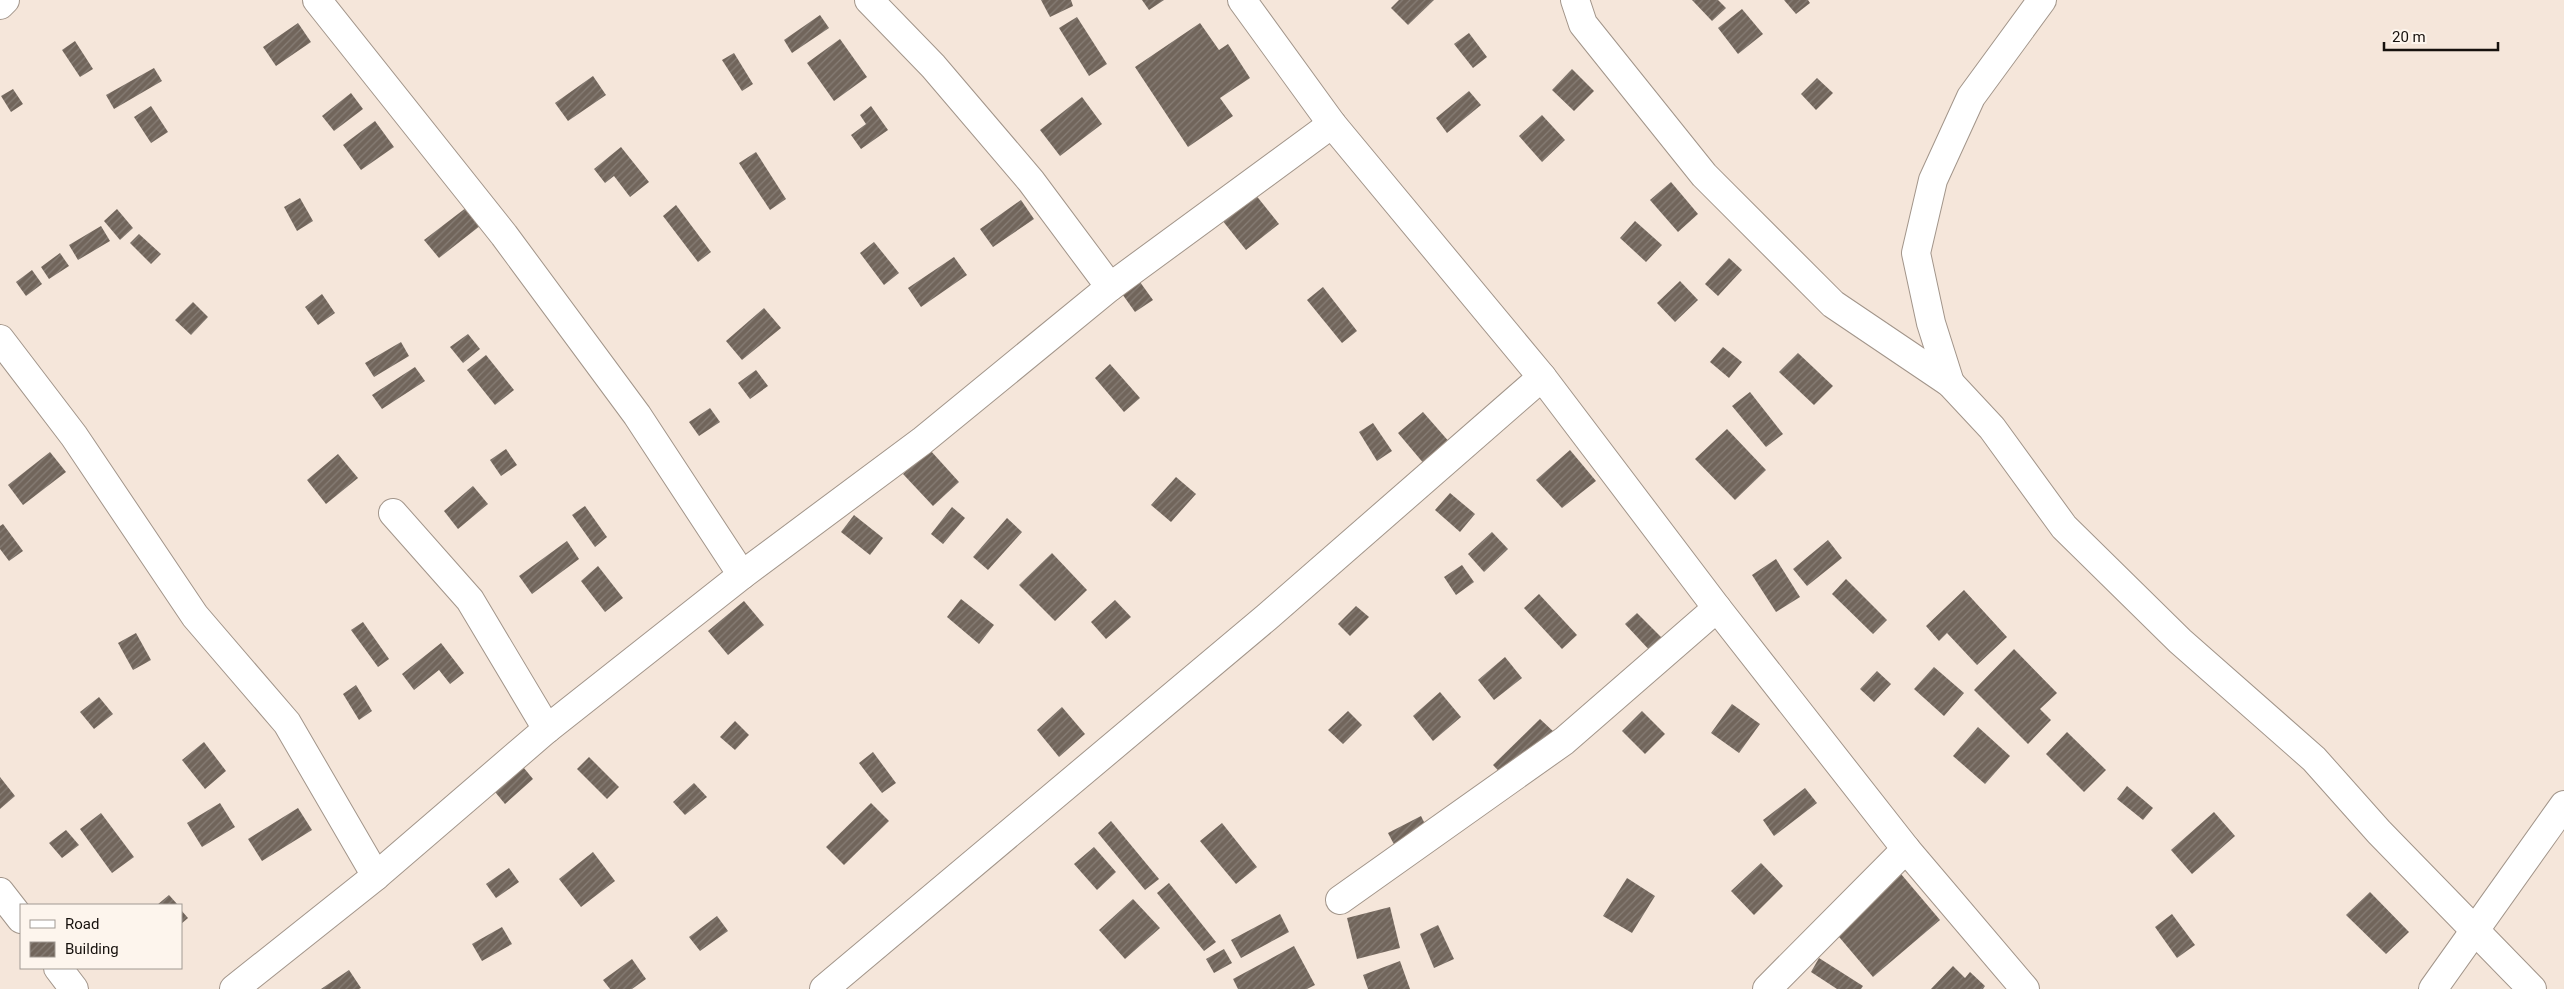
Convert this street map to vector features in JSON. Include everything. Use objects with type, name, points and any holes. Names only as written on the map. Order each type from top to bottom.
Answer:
[{"type":"street","points":[[0,5],[5,0]]},
{"type":"street","points":[[317,0],[504,235],[637,415],[742,576]]},
{"type":"street","points":[[869,0],[933,66],[1031,182],[1110,287]]},
{"type":"street","points":[[1242,0],[1332,124],[1542,377],[1717,608],[1906,850],[2025,989]]},
{"type":"street","points":[[1576,0],[1583,24],[1704,175],[1833,304],[1950,383],[1992,428],[2064,527],[2180,641],[2314,759],[2379,832],[2477,930],[2532,989]]},
{"type":"street","points":[[1950,383],[1931,323],[1916,253],[1933,180],[1971,97],[2042,0]]},
{"type":"street","points":[[234,989],[376,876],[547,729],[742,576],[922,440],[1110,287],[1332,124]]},
{"type":"street","points":[[0,339],[74,436],[195,616],[286,723],[376,876]]},
{"type":"street","points":[[824,989],[1267,617],[1542,377]]},
{"type":"street","points":[[393,513],[470,600],[547,729]]},
{"type":"street","points":[[1340,900],[1564,742],[1717,608]]},
{"type":"street","points":[[2433,989],[2477,930],[2564,805]]},
{"type":"street","points":[[1767,989],[1906,850]]},
{"type":"street","points":[[0,892],[20,918]]},
{"type":"street","points":[[59,969],[74,989]]},
{"type":"building","points":[[1041,0],[1071,0],[1073,6],[1050,17]]},
{"type":"building","points":[[1142,0],[1164,0],[1149,10]]},
{"type":"building","points":[[1399,0],[1434,0],[1408,25],[1391,8]]},
{"type":"building","points":[[1692,0],[1718,0],[1726,8],[1712,21]]},
{"type":"building","points":[[1784,0],[1808,0],[1810,3],[1796,14]]},
{"type":"building","points":[[1742,9],[1763,34],[1738,54],[1718,28]]},
{"type":"building","points":[[820,15],[829,28],[792,53],[784,40]]},
{"type":"building","points":[[1077,17],[1107,64],[1089,76],[1059,28]]},
{"type":"building","points":[[298,23],[311,42],[276,66],[263,47]]},
{"type":"building","points":[[1200,23],[1219,50],[1228,44],[1250,78],[1220,98],[1233,116],[1188,147],[1135,67]]},
{"type":"building","points":[[1469,33],[1487,57],[1473,68],[1454,44]]},
{"type":"building","points":[[840,39],[867,77],[834,101],[807,63]]},
{"type":"building","points":[[75,41],[93,69],[80,77],[62,50]]},
{"type":"building","points":[[734,53],[753,84],[742,91],[722,60]]},
{"type":"building","points":[[154,68],[162,81],[114,109],[106,95]]},
{"type":"building","points":[[1572,69],[1594,91],[1574,111],[1552,90]]},
{"type":"building","points":[[593,76],[606,95],[568,121],[555,103]]},
{"type":"building","points":[[1817,78],[1833,93],[1816,110],[1801,94]]},
{"type":"building","points":[[13,89],[23,104],[11,112],[1,96]]},
{"type":"building","points":[[1469,91],[1481,105],[1447,133],[1436,118]]},
{"type":"building","points":[[351,93],[363,109],[334,131],[322,116]]},
{"type":"building","points":[[1082,97],[1102,124],[1060,156],[1040,130]]},
{"type":"building","points":[[151,106],[168,132],[151,143],[134,117]]},
{"type":"building","points":[[871,106],[888,130],[861,149],[851,135],[866,124],[860,115]]},
{"type":"building","points":[[1542,115],[1565,140],[1542,162],[1519,136]]},
{"type":"building","points":[[375,121],[394,147],[361,170],[343,145]]},
{"type":"building","points":[[621,147],[649,182],[630,197],[614,176],[605,183],[594,169]]},
{"type":"building","points":[[756,152],[786,199],[770,210],[739,163]]},
{"type":"building","points":[[1671,182],[1698,214],[1678,232],[1650,200]]},
{"type":"building","points":[[1251,189],[1279,224],[1246,250],[1218,215]]},
{"type":"building","points":[[300,198],[313,221],[297,231],[284,207]]},
{"type":"building","points":[[1021,200],[1034,219],[993,247],[980,229]]},
{"type":"building","points":[[471,204],[485,222],[439,258],[424,240]]},
{"type":"building","points":[[676,205],[711,252],[698,262],[663,216]]},
{"type":"building","points":[[117,209],[133,228],[120,240],[104,221]]},
{"type":"building","points":[[1635,221],[1662,245],[1646,262],[1620,238]]},
{"type":"building","points":[[101,226],[110,241],[78,260],[69,245]]},
{"type":"building","points":[[139,234],[161,254],[151,264],[130,243]]},
{"type":"building","points":[[874,242],[899,273],[884,285],[860,253]]},
{"type":"building","points":[[60,253],[69,266],[49,279],[41,267]]},
{"type":"building","points":[[954,257],[967,275],[921,307],[908,288]]},
{"type":"building","points":[[1729,258],[1742,270],[1718,296],[1705,284]]},
{"type":"building","points":[[32,270],[42,284],[26,296],[16,282]]},
{"type":"building","points":[[1132,271],[1153,300],[1135,312],[1115,284]]},
{"type":"building","points":[[1680,281],[1698,300],[1675,322],[1657,303]]},
{"type":"building","points":[[1323,287],[1357,331],[1342,343],[1307,300]]},
{"type":"building","points":[[322,294],[335,313],[318,325],[305,307]]},
{"type":"building","points":[[193,302],[208,317],[191,335],[175,320]]},
{"type":"building","points":[[764,308],[781,328],[742,360],[726,341]]},
{"type":"building","points":[[468,334],[480,349],[463,363],[450,347]]},
{"type":"building","points":[[401,342],[409,356],[374,377],[365,363]]},
{"type":"building","points":[[1723,347],[1742,362],[1729,378],[1710,362]]},
{"type":"building","points":[[1798,353],[1833,386],[1814,405],[1779,372]]},
{"type":"building","points":[[486,355],[514,390],[495,405],[467,370]]},
{"type":"building","points":[[1110,364],[1140,398],[1124,412],[1095,378]]},
{"type":"building","points":[[415,367],[425,381],[382,409],[372,395]]},
{"type":"building","points":[[756,370],[768,386],[750,399],[738,383]]},
{"type":"building","points":[[1750,392],[1783,434],[1766,447],[1732,406]]},
{"type":"building","points":[[710,408],[720,422],[699,436],[689,422]]},
{"type":"building","points":[[1423,412],[1451,444],[1425,465],[1398,433]]},
{"type":"building","points":[[1373,423],[1392,451],[1377,461],[1359,432]]},
{"type":"building","points":[[1727,429],[1766,470],[1735,500],[1695,459]]},
{"type":"building","points":[[506,449],[517,465],[501,476],[490,460]]},
{"type":"building","points":[[930,450],[959,482],[933,506],[903,474]]},
{"type":"building","points":[[1570,450],[1596,481],[1562,508],[1536,480]]},
{"type":"building","points":[[50,452],[66,472],[23,505],[8,485]]},
{"type":"building","points":[[338,454],[358,478],[326,504],[307,480]]},
{"type":"building","points":[[1176,477],[1196,494],[1171,522],[1151,505]]},
{"type":"building","points":[[473,486],[488,504],[458,529],[444,511]]},
{"type":"building","points":[[1450,493],[1475,514],[1460,532],[1435,510]]},
{"type":"building","points":[[585,506],[607,537],[595,547],[572,515]]},
{"type":"building","points":[[952,507],[965,518],[943,544],[931,534]]},
{"type":"building","points":[[854,515],[883,538],[870,555],[841,532]]},
{"type":"building","points":[[1007,518],[1022,532],[988,570],[973,557]]},
{"type":"building","points":[[3,524],[23,551],[9,561],[0,549],[0,526]]},
{"type":"building","points":[[1492,532],[1508,549],[1484,572],[1468,554]]},
{"type":"building","points":[[1828,540],[1842,558],[1807,586],[1793,569]]},
{"type":"building","points":[[567,541],[579,559],[532,594],[519,576]]},
{"type":"building","points":[[1052,553],[1087,590],[1055,621],[1019,585]]},
{"type":"building","points":[[1776,559],[1800,597],[1776,612],[1752,575]]},
{"type":"building","points":[[1462,565],[1474,582],[1456,595],[1444,577]]},
{"type":"building","points":[[598,566],[623,598],[605,612],[581,581]]},
{"type":"building","points":[[1846,579],[1887,620],[1873,634],[1832,594]]},
{"type":"building","points":[[1964,590],[2007,637],[1977,665],[1947,633],[1939,641],[1926,626]]},
{"type":"building","points":[[1539,594],[1577,635],[1562,649],[1524,608]]},
{"type":"building","points":[[961,599],[994,625],[979,644],[947,617]]},
{"type":"building","points":[[1115,600],[1131,617],[1106,639],[1091,622]]},
{"type":"building","points":[[744,601],[764,625],[728,655],[708,631]]},
{"type":"building","points":[[1356,606],[1369,617],[1350,636],[1338,624]]},
{"type":"building","points":[[1637,613],[1667,643],[1654,655],[1625,624]]},
{"type":"building","points":[[363,622],[389,659],[378,667],[351,630]]},
{"type":"building","points":[[136,633],[151,660],[133,670],[118,643]]},
{"type":"building","points":[[441,643],[464,673],[450,684],[439,670],[414,690],[402,674]]},
{"type":"building","points":[[2014,649],[2057,693],[2040,709],[2051,720],[2028,744],[1974,690]]},
{"type":"building","points":[[1505,657],[1522,678],[1494,700],[1478,680]]},
{"type":"building","points":[[1934,667],[1964,693],[1944,716],[1914,689]]},
{"type":"building","points":[[1877,671],[1891,684],[1874,702],[1860,689]]},
{"type":"building","points":[[356,685],[372,711],[359,720],[343,694]]},
{"type":"building","points":[[1440,692],[1461,717],[1433,741],[1413,716]]},
{"type":"building","points":[[99,697],[113,714],[94,729],[80,712]]},
{"type":"building","points":[[1732,704],[1760,724],[1739,753],[1711,733]]},
{"type":"building","points":[[1062,707],[1085,734],[1059,757],[1037,730]]},
{"type":"building","points":[[1348,711],[1362,725],[1343,744],[1328,730]]},
{"type":"building","points":[[1642,711],[1665,734],[1645,754],[1622,731]]},
{"type":"building","points":[[1540,719],[1555,733],[1507,780],[1493,765]]},
{"type":"building","points":[[735,721],[749,735],[735,750],[720,737]]},
{"type":"building","points":[[1978,727],[2010,756],[1985,784],[1953,756]]},
{"type":"building","points":[[2067,732],[2106,770],[2084,792],[2046,754]]},
{"type":"building","points":[[204,742],[226,771],[205,789],[182,760]]},
{"type":"building","points":[[873,752],[896,783],[882,793],[859,763]]},
{"type":"building","points":[[589,757],[619,787],[607,799],[577,769]]},
{"type":"building","points":[[519,762],[533,779],[505,804],[491,787]]},
{"type":"building","points":[[0,777],[15,796],[0,809]]},
{"type":"building","points":[[694,783],[707,797],[685,815],[673,802]]},
{"type":"building","points":[[2127,786],[2153,808],[2143,820],[2117,799]]},
{"type":"building","points":[[1805,788],[1817,803],[1774,836],[1763,820]]},
{"type":"building","points":[[220,803],[235,827],[202,847],[187,823]]},
{"type":"building","points":[[871,803],[889,821],[844,865],[826,847]]},
{"type":"building","points":[[298,808],[312,830],[262,861],[248,839]]},
{"type":"building","points":[[2214,812],[2235,836],[2192,874],[2171,850]]},
{"type":"building","points":[[101,813],[134,857],[112,873],[80,829]]},
{"type":"building","points":[[1421,816],[1429,832],[1397,850],[1388,833]]},
{"type":"building","points":[[1111,821],[1159,879],[1145,890],[1098,833]]},
{"type":"building","points":[[1222,823],[1257,867],[1236,884],[1200,841]]},
{"type":"building","points":[[66,830],[79,845],[62,858],[49,843]]},
{"type":"building","points":[[1094,847],[1116,872],[1097,890],[1074,864]]},
{"type":"building","points":[[593,852],[615,881],[581,907],[559,879]]},
{"type":"building","points":[[1761,863],[1783,886],[1754,915],[1731,891]]},
{"type":"building","points":[[509,868],[519,882],[496,898],[486,884]]},
{"type":"building","points":[[1901,874],[1940,920],[1873,977],[1834,931]]},
{"type":"building","points":[[1627,878],[1655,896],[1632,933],[1603,916]]},
{"type":"building","points":[[1169,883],[1216,942],[1204,951],[1157,893]]},
{"type":"building","points":[[2370,892],[2409,932],[2386,954],[2346,915]]},
{"type":"building","points":[[169,895],[177,904],[158,904]]},
{"type":"building","points":[[1133,899],[1160,928],[1125,959],[1099,930]]},
{"type":"building","points":[[1390,907],[1400,948],[1357,959],[1347,918]]},
{"type":"building","points":[[182,911],[188,918],[182,923]]},
{"type":"building","points":[[1280,914],[1289,932],[1241,958],[1231,940]]},
{"type":"building","points":[[2172,914],[2195,945],[2177,958],[2155,927]]},
{"type":"building","points":[[717,916],[728,931],[700,951],[689,937]]},
{"type":"building","points":[[1438,925],[1454,959],[1434,968],[1420,934]]},
{"type":"building","points":[[502,927],[512,944],[482,961],[472,944]]},
{"type":"building","points":[[1294,946],[1315,985],[1307,989],[1238,989],[1233,979]]},
{"type":"building","points":[[1224,949],[1232,963],[1214,973],[1206,959]]},
{"type":"building","points":[[1819,958],[1863,986],[1861,989],[1837,989],[1811,972]]},
{"type":"building","points":[[632,959],[646,979],[632,989],[610,989],[603,980]]},
{"type":"building","points":[[1400,961],[1410,989],[1368,989],[1363,975]]},
{"type":"building","points":[[1953,966],[1965,978],[1970,972],[1985,986],[1983,989],[1931,989]]},
{"type":"building","points":[[349,970],[361,988],[321,989]]}]
